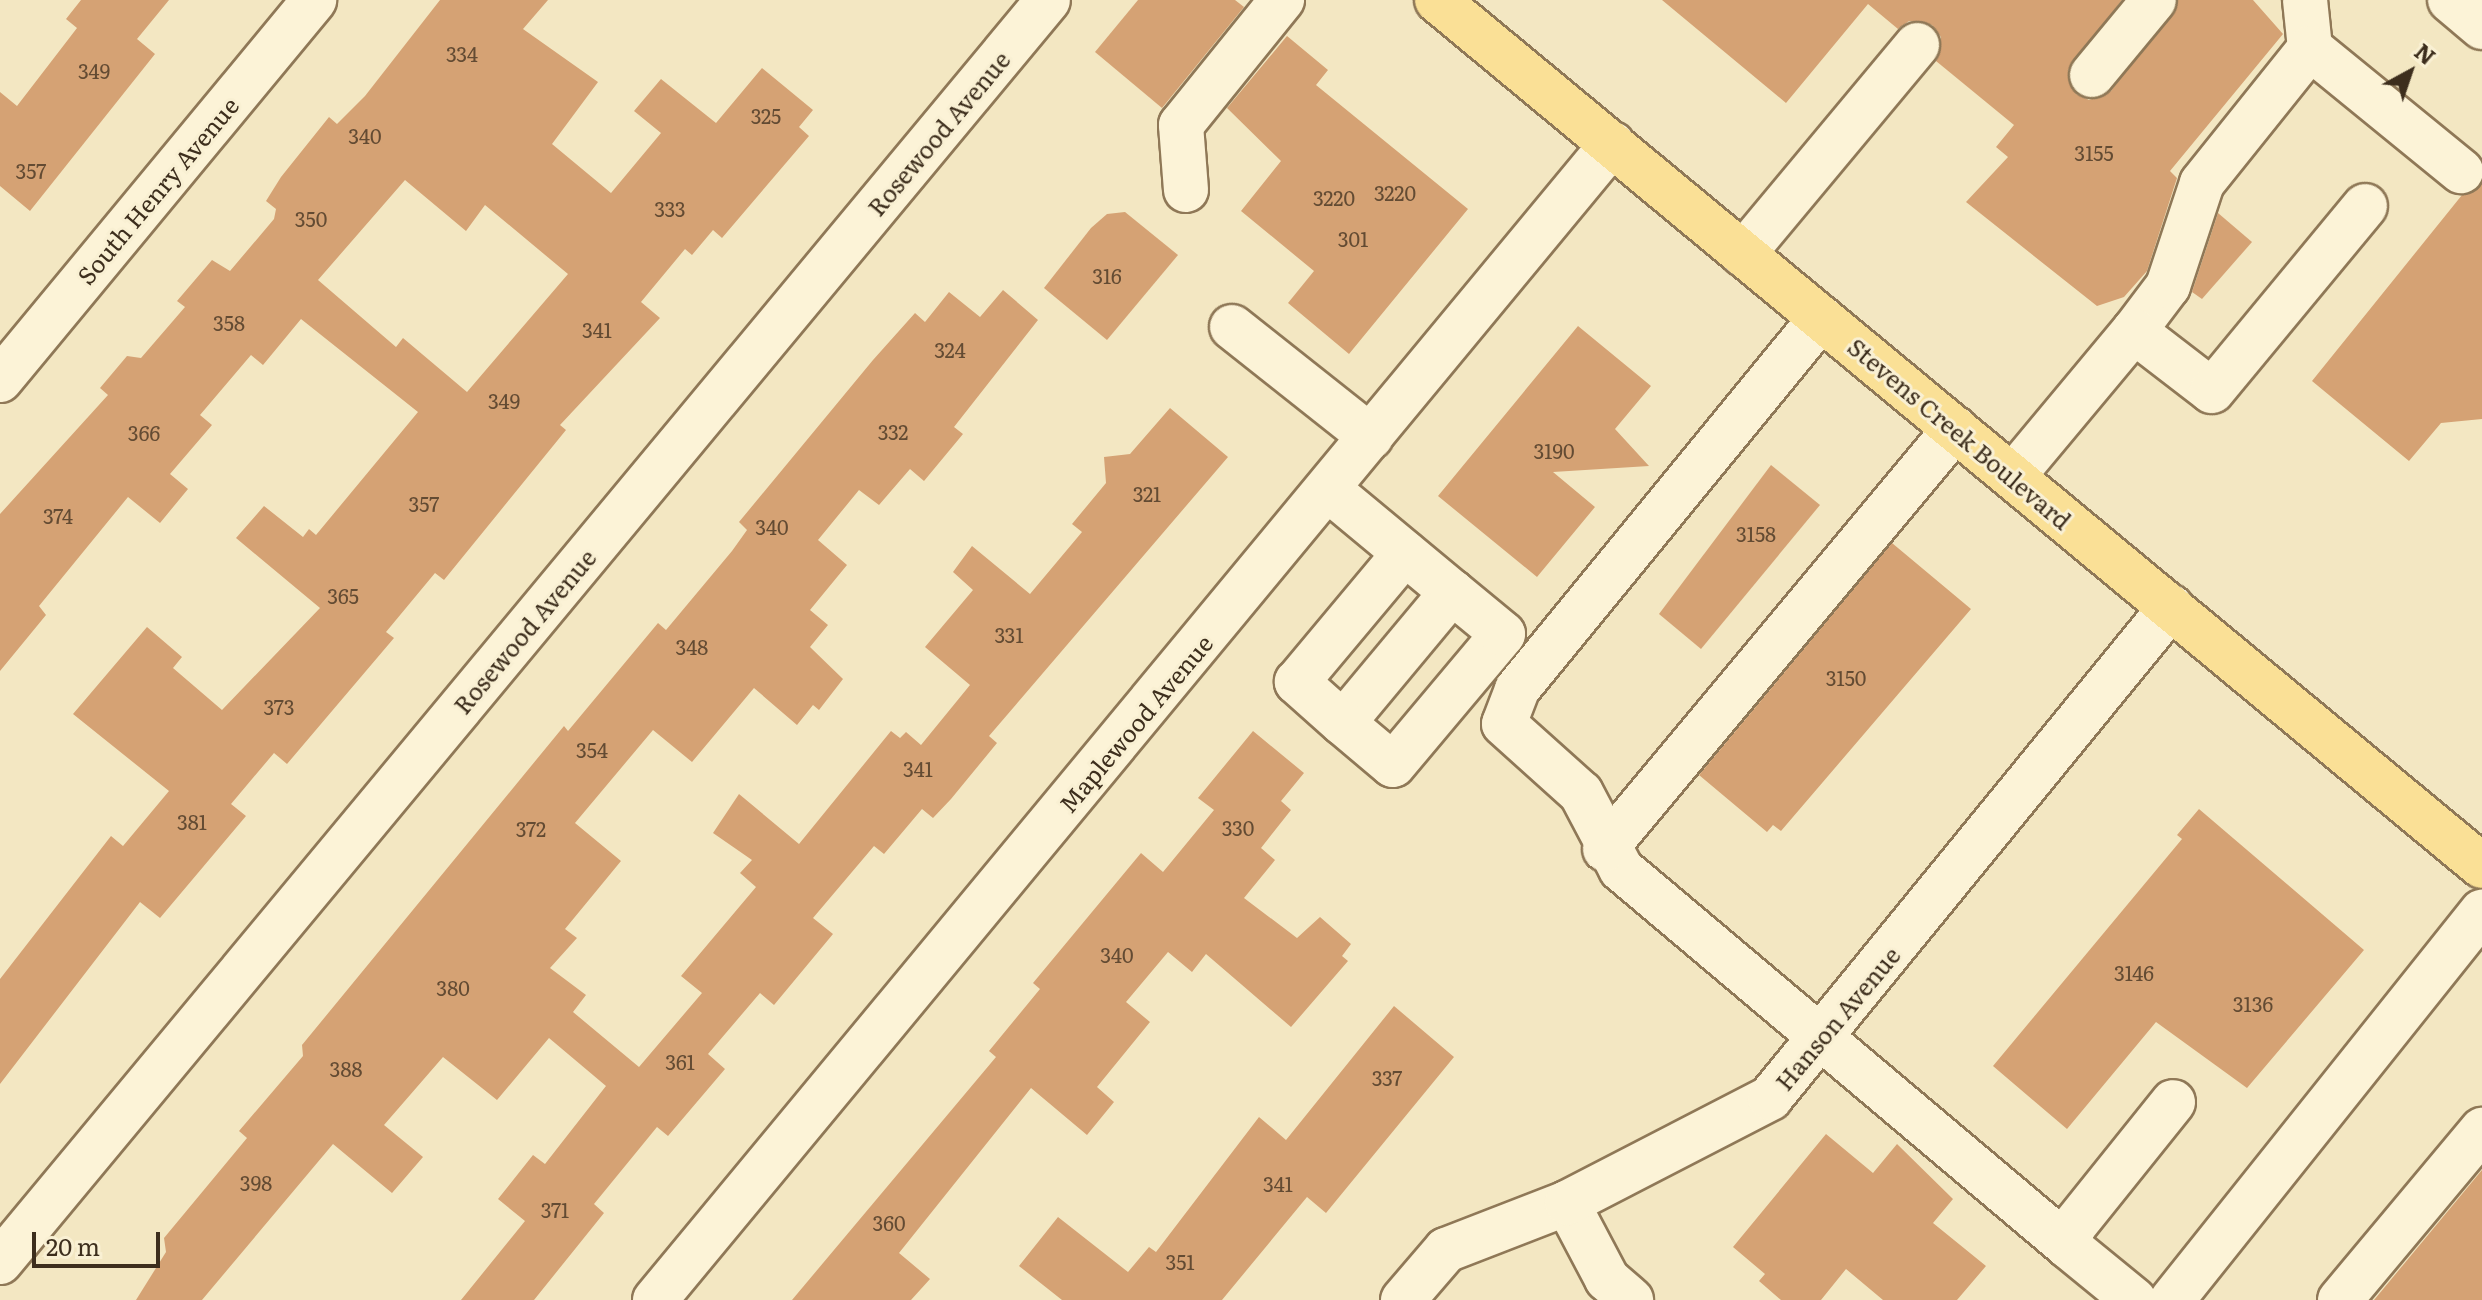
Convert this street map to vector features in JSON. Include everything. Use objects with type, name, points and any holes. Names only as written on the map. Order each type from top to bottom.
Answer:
[{"type":"main road","name":"Stevens Creek Boulevard","points":[[1437,0],[2482,866]]},
{"type":"street","name":"South Henry Avenue","points":[[0,380],[314,0]]},
{"type":"street","name":"Rosewood Avenue","points":[[0,1262],[1048,0]]},
{"type":"street","points":[[1186,190],[1181,125],[1282,0]]},
{"type":"street","points":[[2092,75],[2154,0]]},
{"type":"street","points":[[2013,476],[2168,286],[2202,183],[2310,48],[2305,0]]},
{"type":"street","points":[[2450,0],[2482,27]]},
{"type":"street","points":[[1743,254],[1917,45]]},
{"type":"street","points":[[2310,48],[2461,171]]},
{"type":"street","name":"Maplewood Avenue","points":[[655,1300],[1329,490],[1612,144]]},
{"type":"street","points":[[2134,331],[2212,391],[2365,206]]},
{"type":"street","points":[[1821,318],[1517,690],[1504,724],[1581,793],[1602,826],[1605,849],[1821,1041],[2134,1300]]},
{"type":"street","points":[[1232,327],[1371,437]]},
{"type":"street","points":[[1605,849],[1955,429]]},
{"type":"street","points":[[1329,490],[1503,634],[1393,765],[1297,682],[1405,553]]},
{"type":"street","points":[[1343,723],[1452,592]]},
{"type":"street","name":"Hanson Avenue","points":[[1403,1300],[1446,1250],[1567,1203],[1725,1127],[1770,1098],[1821,1041],[2171,607]]},
{"type":"street","points":[[2172,1300],[2482,911]]},
{"type":"street","points":[[2068,1246],[2073,1227],[2173,1102]]},
{"type":"street","points":[[2340,1300],[2482,1130]]},
{"type":"street","points":[[1567,1203],[1607,1279],[1631,1300]]},
{"type":"building","points":[[81,0],[169,0],[137,39],[155,54],[30,211],[0,186],[0,92],[17,106],[77,28],[66,19]]},
{"type":"building","points":[[440,0],[548,0],[523,29],[598,82],[552,144],[611,193],[661,133],[634,111],[661,79],[716,123],[762,68],[813,110],[799,127],[809,136],[722,238],[713,230],[692,255],[685,249],[641,302],[660,318],[560,425],[566,430],[444,580],[435,573],[386,632],[394,638],[287,764],[274,753],[231,804],[246,816],[160,918],[140,902],[0,1084],[0,979],[111,836],[123,846],[169,791],[73,714],[147,627],[182,657],[173,668],[222,710],[320,608],[236,538],[264,506],[303,537],[309,529],[316,535],[418,412],[301,319],[263,365],[251,355],[200,415],[212,425],[170,474],[188,489],[160,523],[128,497],[39,606],[46,615],[0,671],[0,514],[108,395],[100,388],[127,356],[141,358],[185,307],[177,301],[212,260],[230,271],[274,219],[276,209],[266,201],[281,177],[329,117],[337,124],[365,96]],"holes":[[[405,180],[466,231],[485,205],[568,274],[467,392],[403,338],[396,347],[318,280]]]},
{"type":"building","points":[[1138,0],[1235,0],[1244,7],[1162,108],[1095,52]]},
{"type":"building","points":[[1662,0],[2122,0],[2068,70],[2076,94],[2089,100],[2111,91],[2178,0],[2253,0],[2283,34],[2170,171],[2177,178],[2147,271],[2124,297],[2097,306],[1966,202],[2008,157],[1996,147],[2014,125],[1936,61],[1941,37],[1932,25],[1909,21],[1898,29],[1868,4],[1786,103]]},
{"type":"building","points":[[1287,36],[1328,70],[1316,85],[1468,209],[1349,354],[1288,303],[1314,271],[1241,211],[1281,161],[1227,108]]},
{"type":"building","points":[[2482,183],[2482,419],[2441,423],[2409,461],[2312,381],[2462,195]]},
{"type":"building","points":[[1125,212],[1178,255],[1107,340],[1044,288],[1091,228],[1107,214]]},
{"type":"building","points":[[2218,213],[2252,242],[2202,299],[2192,292]]},
{"type":"building","points":[[1003,290],[1038,320],[954,427],[963,434],[924,481],[910,469],[879,505],[859,490],[818,540],[847,565],[810,610],[828,625],[810,647],[843,679],[819,710],[813,705],[797,725],[754,688],[692,762],[653,730],[575,823],[621,861],[565,929],[577,938],[550,968],[586,995],[573,1012],[639,1067],[702,993],[681,976],[756,887],[740,873],[752,860],[713,833],[739,794],[799,844],[891,731],[900,738],[906,732],[921,745],[970,685],[925,647],[973,590],[953,572],[972,546],[1030,594],[1082,532],[1072,524],[1106,483],[1104,457],[1130,454],[1170,408],[1228,457],[989,736],[997,743],[951,799],[933,818],[922,809],[884,854],[874,846],[813,918],[833,934],[774,1005],[760,993],[708,1054],[725,1069],[668,1136],[657,1127],[594,1204],[604,1213],[534,1300],[461,1300],[525,1221],[498,1199],[533,1155],[545,1164],[606,1086],[549,1038],[497,1100],[443,1057],[384,1125],[423,1157],[392,1193],[333,1144],[202,1300],[136,1300],[166,1252],[164,1238],[247,1138],[239,1131],[303,1056],[302,1045],[564,726],[568,731],[658,623],[666,630],[732,551],[747,530],[739,522],[873,360],[915,313],[925,322],[949,292],[980,317]]},
{"type":"building","points":[[1578,326],[1651,386],[1615,429],[1649,466],[1553,472],[1595,507],[1537,577],[1438,496]]},
{"type":"building","points":[[1771,465],[1820,505],[1701,649],[1659,614]]},
{"type":"building","points":[[1892,543],[1971,609],[1781,831],[1773,825],[1767,832],[1699,775]]},
{"type":"building","points":[[1253,731],[1304,773],[1281,801],[1291,810],[1261,848],[1275,860],[1244,898],[1297,938],[1320,917],[1351,944],[1342,956],[1348,961],[1291,1027],[1206,954],[1192,972],[1168,952],[1126,1002],[1150,1022],[1097,1087],[1114,1102],[1087,1135],[1031,1088],[899,1253],[930,1279],[911,1300],[792,1300],[996,1057],[989,1051],[1040,989],[1033,983],[1141,853],[1163,872],[1214,810],[1198,798]]},
{"type":"building","points":[[2199,809],[2364,950],[2247,1088],[2156,1022],[2067,1129],[1993,1066],[2182,839],[2177,835]]},
{"type":"building","points":[[1394,1006],[1454,1057],[1326,1213],[1307,1197],[1222,1300],[1062,1300],[1019,1266],[1058,1217],[1128,1272],[1149,1247],[1156,1252],[1259,1117],[1286,1140]]},
{"type":"building","points":[[1826,1134],[1873,1173],[1897,1144],[1953,1199],[1933,1223],[1986,1266],[1957,1300],[1883,1300],[1846,1269],[1821,1300],[1781,1300],[1759,1281],[1765,1274],[1733,1247]]},
{"type":"building","points":[[2482,1170],[2482,1300],[2374,1300]]}]
